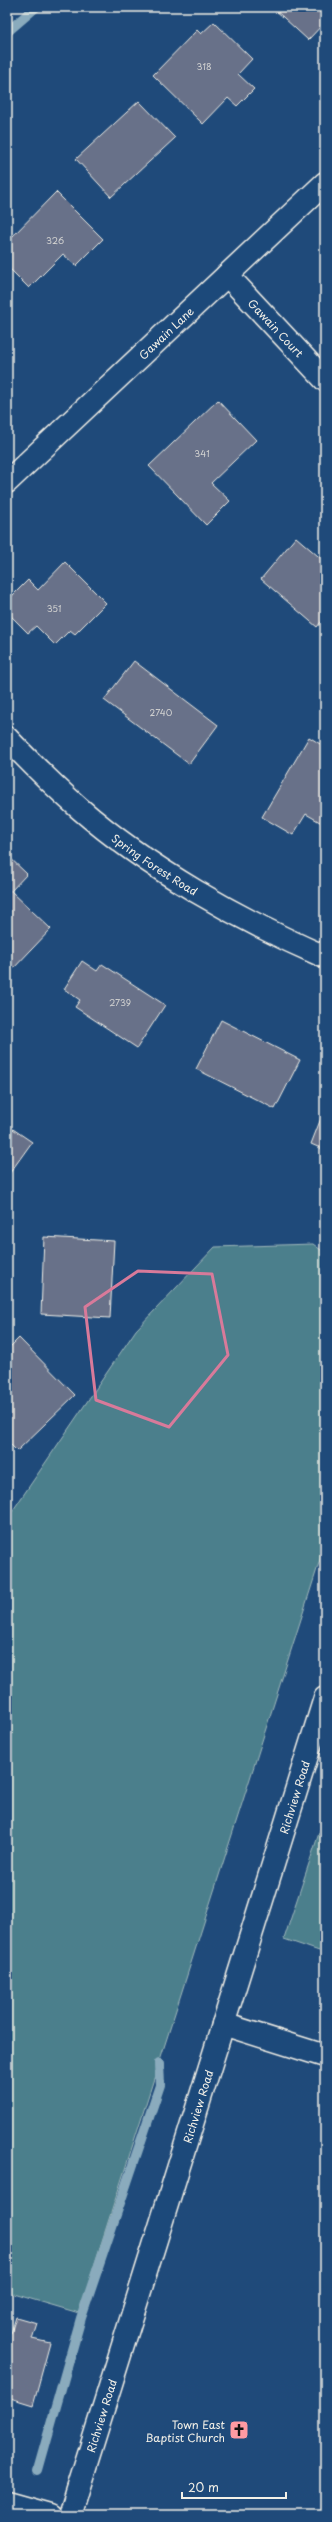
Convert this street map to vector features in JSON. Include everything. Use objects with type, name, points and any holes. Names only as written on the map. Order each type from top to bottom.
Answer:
[{"type":"street","name":"Gawain Lane","points":[[7,482],[325,183]]},
{"type":"street","name":"Gawain Court","points":[[227,275],[325,380]]},
{"type":"street","name":"Spring Forest Road","points":[[8,742],[80,808],[141,855],[211,900],[291,942],[325,956]]},
{"type":"street","name":"Richview Road","points":[[70,2515],[325,1698]]},
{"type":"street","points":[[223,2024],[325,2056]]},
{"type":"street","points":[[7,2502],[50,2515]]},
{"type":"highlighted area","points":[[138,1271],[212,1274],[228,1355],[169,1427],[96,1400],[85,1307]]},
{"type":"green space","points":[[313,1244],[325,1253],[325,1544],[79,2313],[7,2292],[7,1519],[136,1330],[215,1247]]},
{"type":"green space","points":[[325,1815],[325,1953],[284,1939]]},
{"type":"building","points":[[272,7],[325,7],[325,22],[308,40]]},
{"type":"building","points":[[214,22],[252,59],[238,74],[254,89],[237,106],[228,98],[203,124],[153,75],[197,30],[201,34]]},
{"type":"building","points":[[139,101],[175,138],[111,197],[76,159]]},
{"type":"building","points":[[56,192],[103,239],[76,266],[63,254],[29,288],[7,266],[7,242]]},
{"type":"building","points":[[218,400],[256,440],[211,483],[230,501],[206,525],[149,466]]},
{"type":"building","points":[[296,537],[325,562],[325,617],[317,627],[261,579]]},
{"type":"building","points":[[65,562],[106,603],[75,634],[70,630],[55,645],[36,626],[28,633],[7,612],[7,601],[28,580],[38,590]]},
{"type":"building","points":[[134,661],[218,725],[189,764],[104,700]]},
{"type":"building","points":[[309,737],[325,747],[325,825],[306,814],[293,835],[262,817]]},
{"type":"building","points":[[7,855],[27,874],[11,891],[51,929],[12,970],[7,965]]},
{"type":"building","points":[[82,961],[97,971],[102,964],[165,1005],[137,1048],[75,1007],[80,1000],[64,989]]},
{"type":"building","points":[[221,1020],[300,1060],[275,1109],[196,1069]]},
{"type":"building","points":[[325,1108],[325,1150],[311,1144]]},
{"type":"building","points":[[7,1125],[32,1142],[7,1177]]},
{"type":"building","points":[[44,1237],[114,1241],[110,1318],[41,1314]]},
{"type":"building","points":[[19,1338],[75,1395],[17,1451],[7,1441],[7,1350]]},
{"type":"building","points":[[16,2317],[37,2323],[32,2339],[50,2343],[33,2405],[7,2397],[7,2332],[11,2333]]},
{"type":"waterway","points":[[7,32],[36,7]]},
{"type":"waterway","points":[[38,2470],[81,2318],[160,2085],[159,2063]]},
{"type":"place","name":"Town East Baptist Church","points":[[239,2430]]}]
